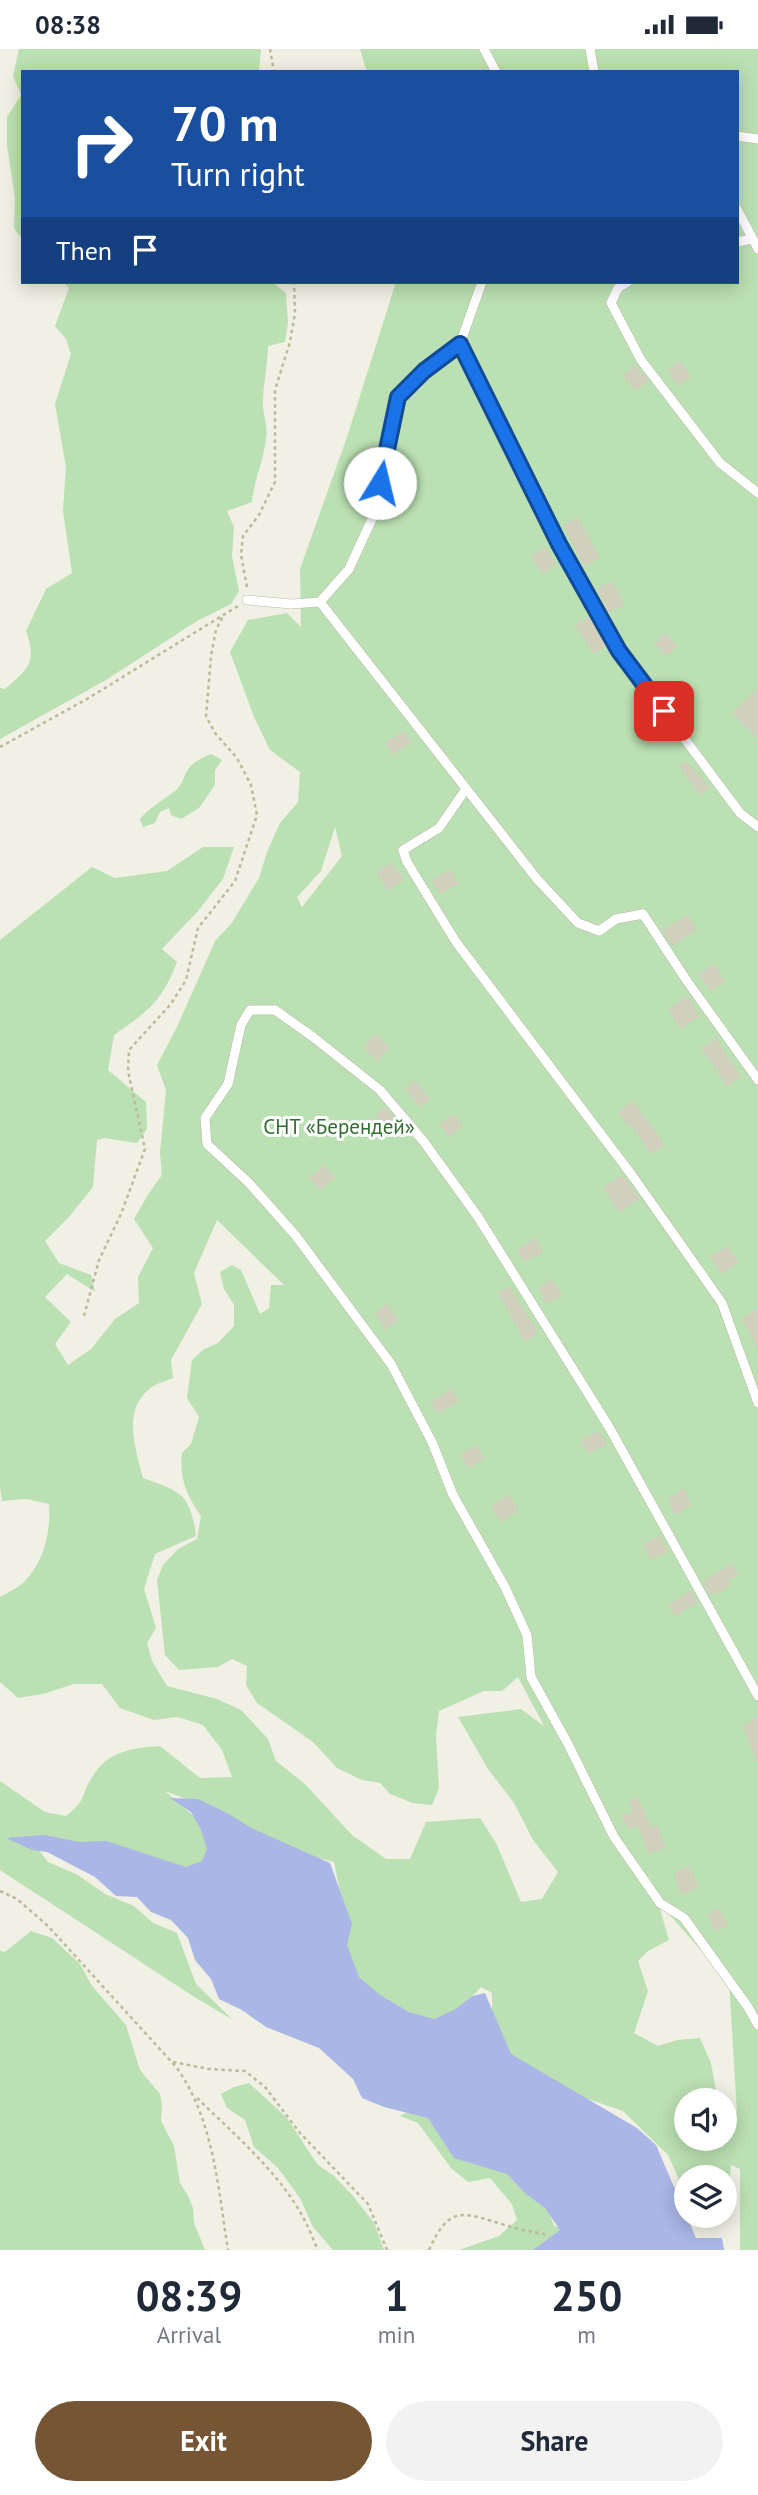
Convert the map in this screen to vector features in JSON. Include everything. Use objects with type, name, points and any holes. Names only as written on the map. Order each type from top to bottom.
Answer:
[{"type":"lane","points":[[484,49],[495,70]]},
{"type":"lane","points":[[590,49],[594,70]]},
{"type":"lane","points":[[739,136],[758,139]]},
{"type":"lane","points":[[739,213],[758,249]]},
{"type":"lane","points":[[739,242],[752,239]]},
{"type":"lane","points":[[247,600],[291,604],[320,601],[349,569],[377,508],[384,458],[398,397],[424,371],[460,344],[481,284]]},
{"type":"lane","points":[[625,284],[618,288],[611,303],[641,359],[720,463],[758,493]]},
{"type":"lane","points":[[460,344],[559,544],[619,651],[740,813],[758,827]]},
{"type":"lane","points":[[320,601],[537,879],[578,923],[599,931],[615,919],[643,914],[758,1080]]},
{"type":"lane","points":[[467,789],[439,828],[403,850],[407,862],[456,942],[626,1167],[722,1303],[758,1403]]},
{"type":"lane","points":[[758,1696],[609,1427],[478,1217],[425,1142],[380,1090],[313,1037],[275,1010],[250,1010],[240,1025],[228,1084],[205,1118],[207,1144],[249,1183],[296,1236],[391,1364],[432,1442],[453,1495],[505,1587],[527,1635],[531,1677],[614,1837],[660,1903],[684,1918],[758,2025]]},
{"type":"path","points":[[270,49],[274,70]]},
{"type":"path","points":[[0,747],[87,699],[247,600],[241,555],[243,536],[259,515],[275,482],[275,390],[292,332],[295,313],[294,284]]},
{"type":"path","points":[[84,1315],[99,1260],[121,1214],[145,1149],[128,1071],[129,1050],[171,1004],[186,980],[198,928],[235,881],[257,815],[251,785],[236,758],[215,733],[206,716],[211,656],[216,630],[224,614]]},
{"type":"path","points":[[0,1891],[17,1899],[48,1926],[177,2068],[195,2097],[211,2151],[228,2250]]},
{"type":"path","points":[[170,2061],[201,2068],[245,2071],[265,2087],[307,2140],[368,2204],[387,2250]]},
{"type":"path","points":[[195,2097],[247,2145],[273,2174],[300,2211],[318,2250]]},
{"type":"path","points":[[429,2250],[448,2220],[465,2214],[549,2235]]},
{"type":"green space","points":[[19,49],[261,49],[259,70],[21,70],[21,95],[13,76]]},
{"type":"green space","name":"СНТ «Берендей»","points":[[360,49],[758,49],[758,2250],[740,2250],[740,2169],[737,2165],[674,2165],[674,2168],[668,2155],[623,2111],[559,2089],[519,2063],[492,2036],[492,1993],[481,1987],[454,2016],[424,2021],[355,1981],[343,1946],[346,1920],[334,1862],[274,1846],[199,1804],[165,1791],[210,1830],[217,1850],[200,1870],[30,1839],[48,1862],[78,1875],[105,1894],[134,1906],[153,1923],[177,1933],[196,1984],[233,2020],[0,1870],[0,1781],[45,1812],[66,1816],[81,1801],[99,1768],[122,1752],[160,1746],[200,1778],[232,1777],[222,1750],[203,1725],[178,1717],[154,1720],[120,1708],[102,1684],[74,1684],[43,1694],[18,1698],[0,1682],[0,1597],[22,1584],[37,1565],[47,1536],[49,1504],[26,1499],[2,1501],[0,1488],[0,940],[92,867],[115,878],[167,871],[203,847],[234,847],[223,879],[198,911],[162,949],[177,962],[166,987],[153,1005],[114,1035],[108,1070],[146,1102],[147,1129],[137,1143],[104,1138],[97,1140],[93,1187],[45,1241],[59,1263],[91,1275],[95,1292],[67,1274],[45,1297],[71,1322],[55,1344],[68,1365],[91,1349],[115,1319],[139,1303],[138,1277],[153,1248],[134,1219],[162,1175],[160,1153],[166,1090],[157,1065],[215,941],[231,924],[259,878],[280,823],[298,802],[300,772],[270,750],[254,717],[230,652],[248,620],[287,613],[301,627],[300,569],[347,437],[395,284],[739,284],[739,70],[366,70]],"holes":[[[335,827],[342,856],[302,907],[297,897],[321,871]],[[217,1220],[284,1285],[271,1285],[269,1308],[260,1314],[241,1270],[232,1265],[220,1272],[224,1289],[234,1305],[234,1326],[218,1343],[204,1349],[192,1360],[187,1398],[199,1417],[191,1444],[182,1453],[182,1471],[188,1494],[201,1516],[197,1539],[178,1549],[163,1565],[157,1580],[165,1655],[179,1670],[218,1667],[232,1659],[247,1666],[246,1685],[257,1703],[313,1742],[337,1768],[362,1780],[380,1783],[390,1794],[413,1803],[432,1805],[439,1788],[436,1736],[439,1711],[484,1691],[502,1691],[518,1677],[544,1726],[521,1709],[458,1717],[488,1769],[514,1803],[533,1840],[558,1872],[542,1899],[521,1902],[496,1843],[480,1818],[426,1822],[410,1859],[386,1859],[352,1835],[305,1784],[276,1761],[268,1739],[241,1710],[217,1699],[167,1686],[152,1661],[147,1643],[156,1628],[144,1589],[155,1554],[196,1536],[191,1511],[182,1496],[143,1478],[133,1432],[135,1410],[148,1390],[173,1378],[171,1360],[202,1304],[194,1273]],[[658,1902],[729,1981],[737,2088],[737,2151],[674,2151],[674,2088],[715,2088],[711,2063],[700,2038],[677,2040],[658,2046],[634,2033],[648,1991],[638,1961],[648,1951],[669,1940]]]},
{"type":"green space","points":[[21,95],[21,237],[14,228],[15,198],[7,145],[7,117]]},
{"type":"green space","points":[[65,284],[275,284],[286,293],[288,323],[285,342],[268,346],[263,400],[266,434],[252,502],[227,511],[234,527],[232,556],[239,591],[231,604],[197,621],[106,680],[0,739],[0,688],[5,689],[29,664],[31,651],[26,631],[46,589],[72,573],[63,511],[66,467],[55,404],[71,354],[66,339],[55,326],[69,288]]},
{"type":"green space","points":[[211,754],[222,760],[215,770],[215,785],[199,808],[181,819],[171,815],[169,808],[160,812],[155,823],[143,827],[140,819],[178,788],[192,765]]},
{"type":"green space","points":[[31,1931],[52,1938],[80,1964],[92,1986],[126,2025],[140,2070],[160,2094],[161,2121],[174,2146],[180,2183],[193,2208],[194,2223],[205,2250],[0,2250],[0,1951],[5,1952]]},
{"type":"green space","points":[[249,2083],[287,2118],[317,2164],[334,2176],[353,2196],[374,2223],[384,2250],[333,2250],[313,2227],[300,2198],[278,2168],[254,2147],[245,2120],[227,2108],[221,2094]]},
{"type":"green space","points":[[413,2109],[503,2165],[547,2205],[554,2226],[568,2229],[547,2250],[459,2250],[499,2236],[517,2220],[512,2204],[490,2178],[468,2182],[451,2168],[418,2123],[400,2116]]},
{"type":"water","points":[[170,1798],[198,1799],[251,1828],[330,1863],[352,1924],[347,1945],[359,1977],[380,1995],[409,2012],[434,2019],[454,2010],[473,1996],[485,1993],[511,2054],[637,2128],[656,2145],[674,2187],[674,2228],[692,2228],[696,2238],[722,2238],[724,2250],[533,2250],[560,2230],[545,2208],[525,2193],[507,2174],[454,2158],[428,2118],[384,2107],[362,2098],[353,2079],[319,2048],[266,2027],[242,2010],[219,1999],[211,1979],[195,1960],[188,1938],[171,1920],[151,1912],[137,1897],[116,1896],[95,1877],[47,1852],[32,1850],[6,1838],[44,1835],[80,1842],[106,1841],[186,1867],[202,1861],[207,1849],[191,1812]]},
{"type":"building","points":[[680,361],[691,376],[678,386],[667,370]]},
{"type":"building","points":[[636,365],[649,381],[635,391],[623,375]]},
{"type":"building","points":[[578,518],[600,558],[584,566],[563,525]]},
{"type":"building","points":[[545,547],[556,564],[542,575],[531,556]]},
{"type":"building","points":[[613,581],[624,606],[608,613],[597,589]]},
{"type":"building","points":[[589,617],[606,646],[594,654],[575,625]]},
{"type":"building","points":[[666,633],[677,647],[666,656],[654,643]]},
{"type":"building","points":[[758,688],[758,739],[732,713]]},
{"type":"building","points":[[404,731],[412,743],[392,755],[385,743]]},
{"type":"building","points":[[686,761],[710,787],[700,795],[679,766]]},
{"type":"building","points":[[391,862],[404,880],[389,891],[376,873]]},
{"type":"building","points":[[451,870],[459,884],[439,894],[431,880]]},
{"type":"building","points":[[688,915],[697,929],[672,946],[662,930]]},
{"type":"building","points":[[714,964],[725,982],[710,991],[699,975]]},
{"type":"building","points":[[687,996],[700,1016],[680,1029],[668,1009]]},
{"type":"building","points":[[376,1034],[390,1048],[377,1061],[363,1047]]},
{"type":"building","points":[[716,1038],[741,1077],[726,1087],[701,1049]]},
{"type":"building","points":[[415,1080],[430,1099],[420,1107],[405,1089]]},
{"type":"building","points":[[633,1101],[665,1145],[651,1154],[631,1125],[628,1126],[618,1112]]},
{"type":"building","points":[[385,1107],[398,1122],[388,1131],[375,1116]]},
{"type":"building","points":[[454,1114],[463,1126],[449,1137],[440,1124]]},
{"type":"building","points":[[324,1165],[335,1177],[320,1190],[309,1178]]},
{"type":"building","points":[[623,1175],[640,1199],[619,1212],[603,1187]]},
{"type":"building","points":[[536,1238],[543,1253],[524,1262],[517,1250]]},
{"type":"building","points":[[728,1246],[739,1263],[721,1274],[710,1256]]},
{"type":"building","points":[[552,1279],[562,1296],[547,1304],[538,1288]]},
{"type":"building","points":[[509,1286],[538,1332],[525,1342],[498,1293]]},
{"type":"building","points":[[387,1304],[399,1320],[385,1330],[375,1313]]},
{"type":"building","points":[[758,1309],[758,1350],[742,1318]]},
{"type":"building","points":[[452,1388],[459,1401],[437,1414],[431,1402]]},
{"type":"building","points":[[599,1431],[607,1444],[589,1454],[580,1440]]},
{"type":"building","points":[[477,1445],[485,1459],[468,1468],[461,1454]]},
{"type":"building","points":[[684,1488],[692,1505],[675,1515],[668,1499]]},
{"type":"building","points":[[509,1495],[519,1511],[501,1522],[491,1506]]},
{"type":"building","points":[[660,1536],[668,1552],[651,1560],[643,1544]]},
{"type":"building","points":[[731,1564],[739,1574],[728,1581],[731,1585],[716,1595],[714,1592],[710,1595],[703,1583]]},
{"type":"building","points":[[691,1590],[698,1602],[675,1616],[669,1604]]},
{"type":"building","points":[[758,1717],[758,1761],[756,1761],[743,1725]]},
{"type":"building","points":[[637,1797],[652,1828],[658,1826],[666,1848],[648,1854],[638,1825],[628,1829],[621,1816],[633,1811],[629,1801]]},
{"type":"building","points":[[689,1866],[699,1888],[681,1895],[674,1872]]},
{"type":"building","points":[[719,1908],[728,1926],[715,1931],[707,1915]]},
{"type":"route","points":[[380,483],[398,397],[424,371],[460,344],[474,367],[559,544],[619,651],[664,711]]}]
